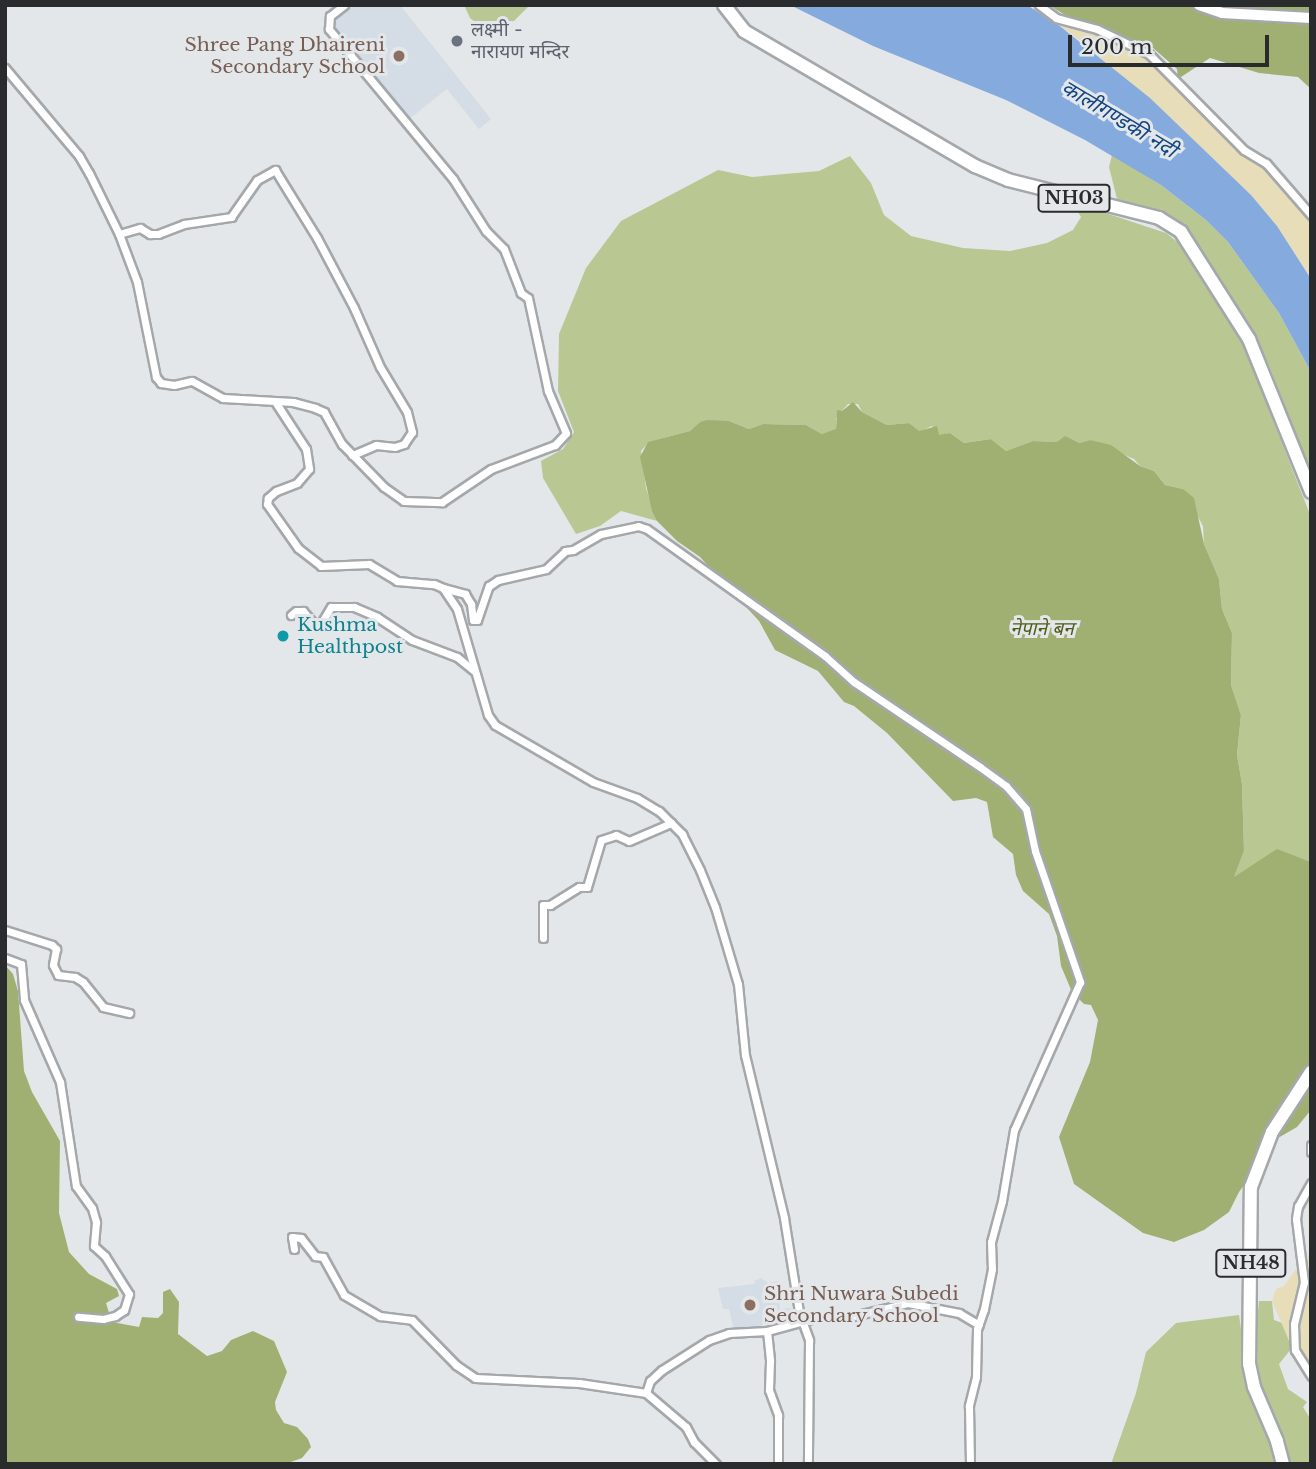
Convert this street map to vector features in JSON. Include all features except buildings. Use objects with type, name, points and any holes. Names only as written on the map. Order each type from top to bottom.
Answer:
[{"type":"highway","name":"NH03","points":[[724,5],[744,31],[975,166],[1008,180],[1158,218],[1181,232],[1249,339],[1311,492]]},
{"type":"highway","name":"NH48","points":[[1283,1464],[1277,1441],[1254,1387],[1249,1364],[1251,1187],[1272,1132],[1311,1072]]},
{"type":"street","points":[[5,68],[79,156],[119,234],[136,282],[154,372],[161,383],[174,385],[192,381],[223,398],[293,402],[324,412],[352,455],[361,460],[375,480],[404,501],[426,504],[442,502],[491,469],[555,444],[566,433],[548,391],[528,298],[521,293],[504,249],[486,231],[453,179],[329,29],[328,20],[344,5]]},
{"type":"street","points":[[1039,5],[1056,18],[1097,29],[1149,54],[1244,150],[1266,163],[1311,215]]},
{"type":"street","points":[[1199,5],[1222,13],[1311,18]]},
{"type":"street","points":[[119,234],[140,228],[150,234],[158,233],[184,224],[231,217],[255,183],[275,170],[317,238],[354,308],[380,367],[407,412],[412,432],[404,444],[395,447],[376,444],[352,455]]},
{"type":"street","points":[[276,403],[306,449],[309,469],[297,483],[276,491],[268,498],[267,504],[298,548],[321,566],[369,564],[397,581],[434,584],[465,594],[471,604],[473,620],[477,620],[489,586],[498,580],[546,569],[565,551],[573,550],[601,534],[638,526],[648,529],[825,656],[854,682],[981,767],[1026,809],[1035,851],[1080,982],[1014,1130],[1004,1190],[991,1242],[992,1269],[979,1325],[976,1377],[969,1406],[970,1464]]},
{"type":"street","points":[[443,588],[457,609],[488,715],[495,725],[593,782],[637,798],[671,823],[682,834],[716,907],[738,984],[745,1055],[784,1218],[810,1362],[808,1464]]},
{"type":"street","points":[[291,615],[300,610],[309,615],[313,623],[320,625],[331,607],[354,607],[412,640],[457,657],[474,672]]},
{"type":"street","points":[[543,938],[543,905],[550,905],[579,887],[587,887],[601,840],[617,835],[629,841],[671,823]]},
{"type":"street","points":[[5,930],[52,945],[57,949],[53,965],[58,975],[75,977],[83,982],[103,1006],[129,1013]]},
{"type":"street","points":[[5,958],[21,964],[24,1000],[60,1082],[76,1186],[92,1208],[96,1222],[94,1246],[105,1256],[129,1294],[124,1310],[115,1316],[103,1320],[78,1317]]},
{"type":"street","points":[[1311,1145],[1311,1152]]},
{"type":"street","points":[[1311,1183],[1298,1206],[1296,1219],[1304,1282],[1294,1324],[1295,1350],[1311,1376]]},
{"type":"street","points":[[294,1249],[292,1237],[301,1238],[315,1256],[323,1257],[344,1295],[380,1316],[412,1320],[456,1366],[475,1378],[579,1383],[646,1393],[686,1427],[694,1442],[716,1464]]},
{"type":"street","points":[[646,1393],[650,1381],[662,1370],[709,1340],[729,1333],[767,1331],[803,1320],[838,1319],[897,1304],[922,1303],[959,1313],[979,1325]]},
{"type":"street","points":[[767,1331],[769,1390],[778,1415],[778,1464]]},
{"type":"shaded area","name":"Shree Pang Dhaireni Secondary School","points":[[354,5],[400,5],[491,119],[479,129],[447,89],[409,119],[331,23]]},
{"type":"shaded area","name":"Shri Nuwara Subedi Secondary School","points":[[761,1278],[768,1283],[778,1281],[780,1309],[790,1308],[797,1312],[795,1320],[734,1330],[729,1309],[723,1309],[718,1288],[755,1284],[754,1281]]},
{"type":"green space","points":[[464,5],[530,5],[514,21],[481,27],[470,18]]},
{"type":"green space","points":[[1049,5],[1192,5],[1238,19],[1311,23],[1311,89],[1298,77],[1259,73],[1210,58],[1178,79],[1177,69],[1152,47],[1065,15]]},
{"type":"green space","points":[[1212,5],[1311,5],[1311,15],[1235,10]]},
{"type":"green space","points":[[1112,155],[1161,185],[1206,220],[1228,242],[1279,313],[1311,372],[1311,473],[1270,368],[1248,324],[1204,253],[1176,221],[1150,209],[1117,199],[1109,167]]},
{"type":"green space","points":[[850,156],[871,183],[884,215],[911,236],[963,248],[1010,251],[1047,243],[1073,230],[1081,217],[1072,202],[1166,233],[1180,244],[1204,279],[1241,339],[1311,517],[1311,862],[1277,850],[1233,879],[1244,851],[1242,784],[1237,755],[1241,715],[1231,685],[1232,633],[1222,609],[1219,579],[1204,544],[1203,526],[1183,489],[1165,485],[1154,471],[1140,466],[1134,459],[1090,440],[1079,443],[1033,441],[1006,451],[991,439],[964,443],[950,433],[939,436],[932,426],[919,432],[909,423],[887,425],[862,412],[858,404],[848,404],[836,418],[836,430],[822,434],[806,425],[763,424],[749,429],[729,421],[700,422],[690,431],[649,442],[641,451],[646,488],[657,521],[621,511],[600,526],[576,534],[543,478],[541,461],[563,449],[574,432],[558,391],[559,334],[586,268],[621,221],[718,170],[752,177],[819,171]]},
{"type":"green space","name":"नेपाने बन","points":[[853,402],[862,412],[887,425],[909,423],[919,431],[937,426],[939,435],[950,433],[964,443],[991,439],[1006,451],[1033,441],[1057,442],[1065,436],[1079,443],[1090,440],[1111,445],[1140,466],[1154,471],[1165,485],[1183,489],[1194,498],[1204,544],[1219,579],[1222,609],[1232,633],[1231,685],[1241,715],[1237,755],[1242,784],[1244,851],[1234,877],[1277,849],[1311,862],[1311,1110],[1297,1127],[1278,1138],[1239,1192],[1229,1212],[1204,1230],[1174,1242],[1143,1233],[1074,1184],[1059,1137],[1090,1062],[1098,1020],[1091,1005],[1084,1004],[1072,992],[1061,966],[1057,936],[1049,914],[1023,891],[1016,875],[1013,854],[993,837],[987,802],[976,798],[953,801],[887,733],[854,706],[844,702],[818,671],[775,650],[759,621],[700,557],[677,541],[657,521],[652,511],[640,457],[648,442],[690,431],[700,422],[707,420],[729,421],[749,429],[763,424],[806,425],[822,434],[836,429],[837,410],[842,411]]},
{"type":"green space","points":[[5,965],[13,974],[18,991],[24,1071],[32,1092],[60,1141],[59,1213],[69,1252],[89,1274],[117,1289],[119,1296],[106,1303],[112,1322],[139,1327],[142,1317],[158,1318],[163,1313],[163,1292],[170,1289],[179,1302],[178,1334],[207,1356],[222,1351],[231,1340],[253,1331],[274,1341],[287,1372],[275,1402],[276,1410],[284,1423],[297,1427],[308,1439],[311,1447],[302,1458],[285,1464],[5,1464]]},
{"type":"green space","points":[[1259,1301],[1272,1301],[1274,1320],[1285,1324],[1292,1348],[1279,1364],[1288,1389],[1307,1402],[1303,1407],[1311,1420],[1311,1464],[1288,1464],[1253,1362]]},
{"type":"green space","points":[[1239,1315],[1244,1350],[1278,1464],[1111,1464],[1136,1393],[1146,1352],[1176,1323]]},
{"type":"sand","points":[[1061,27],[1085,29],[1145,54],[1242,152],[1266,167],[1311,218],[1311,279],[1277,226],[1251,195],[1085,44]]},
{"type":"sand","points":[[1311,1194],[1311,1366],[1292,1348],[1272,1301],[1276,1289],[1284,1286],[1296,1269],[1306,1264],[1309,1253],[1308,1202]]},
{"type":"water","name":"कालीगण्डकी नदी","points":[[790,5],[1027,5],[1061,27],[1150,98],[1251,195],[1277,226],[1311,279],[1311,372],[1279,313],[1228,242],[1206,220],[1161,185],[1085,140],[1006,100],[873,46]]},
{"type":"place","name":"लक्ष्मी - नारायण मन्दिर","points":[[457,41]]},
{"type":"place","name":"Shree Pang Dhaireni Secondary School","points":[[399,56]]},
{"type":"place","name":"Kushma Healthpost","points":[[283,636]]},
{"type":"place","name":"Shri Nuwara Subedi Secondary School","points":[[750,1305]]}]
